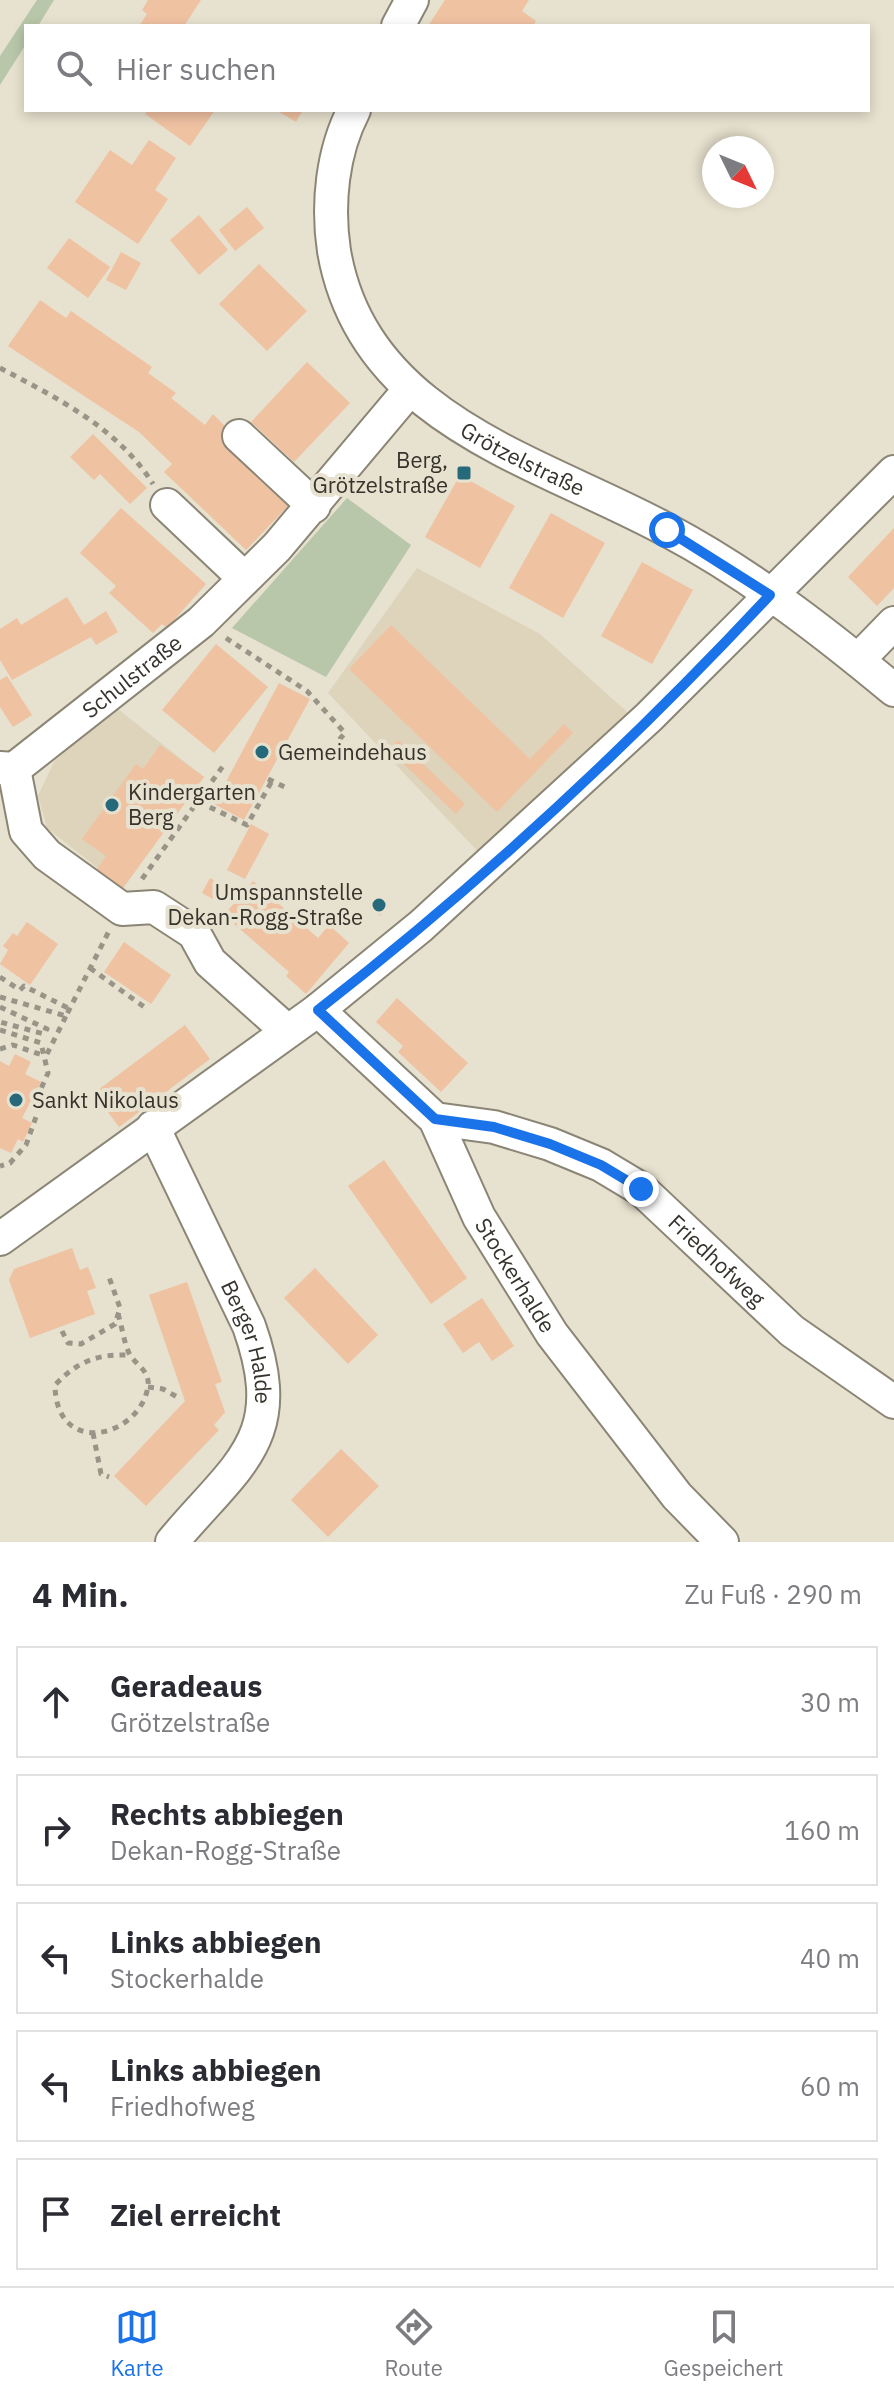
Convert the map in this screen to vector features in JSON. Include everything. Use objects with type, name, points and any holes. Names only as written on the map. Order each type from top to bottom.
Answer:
[{"type":"street","points":[[399,24],[412,0]]},
{"type":"street","name":"Grötzelstraße","points":[[353,112],[346,124],[331,190],[331,234],[338,272],[351,310],[372,345],[410,389],[470,434],[667,530],[770,595],[894,690]]},
{"type":"street","name":"Schulstraße","points":[[122,909],[47,855],[26,831],[7,769],[196,627],[314,506],[410,389]]},
{"type":"street","points":[[239,436],[314,506]]},
{"type":"street","points":[[0,1239],[286,1030],[318,1010],[391,951],[545,816],[894,472]]},
{"type":"street","points":[[167,505],[244,578]]},
{"type":"street","points":[[858,660],[894,623]]},
{"type":"street","points":[[122,909],[154,907],[194,933],[210,962],[286,1030]]},
{"type":"street","name":"Stockerhalde","points":[[318,1010],[435,1119],[479,1217],[552,1334],[677,1496],[722,1542]]},
{"type":"street","name":"Friedhofweg","points":[[435,1119],[494,1127],[550,1144],[601,1165],[641,1189],[792,1331],[894,1402]]},
{"type":"street","name":"Berger Halde","points":[[153,1127],[245,1316],[259,1354],[266,1395],[259,1435],[239,1465],[172,1542]]},
{"type":"path","points":[[0,368],[98,424],[141,465],[167,505]]},
{"type":"path","points":[[234,643],[307,691],[345,733],[339,740]]},
{"type":"path","points":[[46,1056],[68,1008],[122,909],[223,766]]},
{"type":"path","points":[[199,802],[247,825],[270,780],[289,789]]},
{"type":"path","points":[[90,968],[147,1009]]},
{"type":"path","points":[[0,977],[20,990],[24,986],[68,1008]]},
{"type":"path","points":[[0,997],[66,1016]]},
{"type":"path","points":[[0,1007],[47,1029],[44,1034],[0,1022]]},
{"type":"path","points":[[0,1030],[41,1043],[48,1073],[26,1145],[10,1163],[0,1166]]},
{"type":"path","points":[[0,1049],[13,1045],[46,1056]]},
{"type":"path","points":[[62,1331],[68,1343],[81,1344],[115,1324],[120,1308],[109,1277]]},
{"type":"path","points":[[118,1314],[130,1355],[145,1371],[148,1387],[134,1413],[107,1433],[84,1433],[67,1423],[55,1405],[55,1385],[73,1367],[101,1354],[130,1355]]},
{"type":"path","points":[[148,1387],[163,1389],[179,1398]]},
{"type":"path","points":[[93,1433],[97,1464],[101,1474],[109,1477]]},
{"type":"shaded area","points":[[417,568],[540,634],[635,719],[485,859],[328,693]]},
{"type":"shaded area","name":"Kindergarten Berg","points":[[114,706],[204,777],[123,888],[47,828],[38,796],[54,762]]},
{"type":"green space","points":[[37,0],[54,0],[39,24],[24,24],[24,47],[0,85],[0,56]]},
{"type":"green space","points":[[347,498],[411,545],[326,677],[232,628]]},
{"type":"building","points":[[148,0],[201,0],[185,24],[140,24],[147,14],[142,10]]},
{"type":"building","points":[[445,0],[529,0],[522,11],[536,21],[534,24],[429,24]]},
{"type":"building","points":[[146,112],[214,112],[190,146],[145,114]]},
{"type":"building","points":[[279,112],[302,112],[296,122]]},
{"type":"building","points":[[149,140],[176,158],[155,190],[168,199],[138,244],[75,202],[110,150],[132,165]]},
{"type":"building","points":[[247,207],[264,228],[235,251],[219,230]]},
{"type":"building","points":[[199,215],[228,250],[199,275],[170,240]]},
{"type":"building","points":[[69,238],[110,267],[88,298],[47,268]]},
{"type":"building","points":[[121,252],[141,263],[126,290],[106,280]]},
{"type":"building","points":[[259,264],[307,311],[267,351],[219,304]]},
{"type":"building","points":[[40,300],[66,318],[71,311],[152,367],[148,373],[176,393],[171,398],[205,425],[213,414],[283,485],[290,504],[246,550],[164,472],[172,464],[139,432],[8,346]]},
{"type":"building","points":[[307,362],[350,403],[294,462],[251,422]]},
{"type":"building","points":[[93,434],[147,488],[130,504],[100,474],[94,480],[70,457]]},
{"type":"building","points":[[460,475],[515,506],[480,568],[425,537]]},
{"type":"building","points":[[121,508],[206,584],[167,628],[162,624],[153,633],[109,593],[116,586],[80,553]]},
{"type":"building","points":[[551,513],[605,543],[563,618],[509,588]]},
{"type":"building","points":[[894,528],[894,588],[877,606],[848,577]]},
{"type":"building","points":[[642,562],[693,590],[652,664],[601,636]]},
{"type":"building","points":[[67,597],[84,625],[106,611],[118,632],[96,645],[91,637],[12,680],[0,660],[0,629],[17,618],[21,625]]},
{"type":"building","points":[[391,625],[530,759],[564,724],[573,733],[497,812],[349,669]]},
{"type":"building","points":[[216,644],[268,687],[214,753],[162,710]]},
{"type":"building","points":[[7,676],[32,715],[13,727],[0,707],[0,680]]},
{"type":"building","name":"Gemeindehaus","points":[[279,683],[310,699],[244,820],[214,804]]},
{"type":"building","points":[[398,740],[465,804],[456,814],[389,750]]},
{"type":"building","points":[[160,745],[204,777],[123,888],[97,869],[106,856],[82,839],[136,764],[143,769]]},
{"type":"building","points":[[251,824],[269,834],[245,879],[227,870]]},
{"type":"building","points":[[210,878],[221,884],[213,899],[202,893]]},
{"type":"building","points":[[253,881],[318,938],[329,925],[349,943],[306,994],[286,976],[289,972],[224,915]]},
{"type":"building","name":"Umspannstelle Dekan-Rogg-Straße","points":[[379,901],[387,909],[380,916],[373,909]]},
{"type":"building","points":[[27,922],[58,944],[30,985],[0,964],[8,950],[3,946],[13,933],[17,936]]},
{"type":"building","points":[[124,942],[171,975],[151,1004],[104,972]]},
{"type":"building","points":[[397,998],[468,1063],[441,1092],[398,1052],[403,1046],[376,1022]]},
{"type":"building","points":[[185,1025],[210,1059],[119,1127],[94,1093]]},
{"type":"building","name":"Sankt Nikolaus","points":[[15,1054],[31,1062],[25,1074],[41,1082],[22,1118],[32,1123],[23,1142],[18,1139],[11,1153],[0,1148],[0,1061],[9,1066]]},
{"type":"building","points":[[384,1160],[467,1278],[431,1304],[348,1186]]},
{"type":"building","points":[[72,1248],[80,1270],[88,1267],[96,1288],[87,1291],[95,1314],[30,1338],[9,1280],[14,1269]]},
{"type":"building","points":[[315,1268],[378,1335],[348,1364],[284,1298]]},
{"type":"building","points":[[187,1282],[222,1382],[215,1384],[225,1412],[214,1425],[219,1430],[146,1506],[114,1476],[185,1401],[149,1295]]},
{"type":"building","points":[[482,1298],[514,1346],[492,1361],[479,1342],[463,1353],[443,1324]]},
{"type":"building","points":[[341,1449],[379,1486],[328,1537],[291,1500]]},
{"type":"place","name":"Berg, Grötzelstraße","points":[[464,473]]},
{"type":"place","name":"Gemeindehaus","points":[[262,752]]},
{"type":"place","name":"Kindergarten Berg","points":[[112,805]]},
{"type":"place","name":"Umspannstelle Dekan-Rogg-Straße","points":[[379,905]]},
{"type":"place","name":"Sankt Nikolaus","points":[[16,1100]]},
{"type":"route","points":[[641,1189],[601,1165],[550,1144],[494,1127],[435,1119],[318,1010],[421,926],[545,816],[770,595],[728,565],[667,530]]}]
